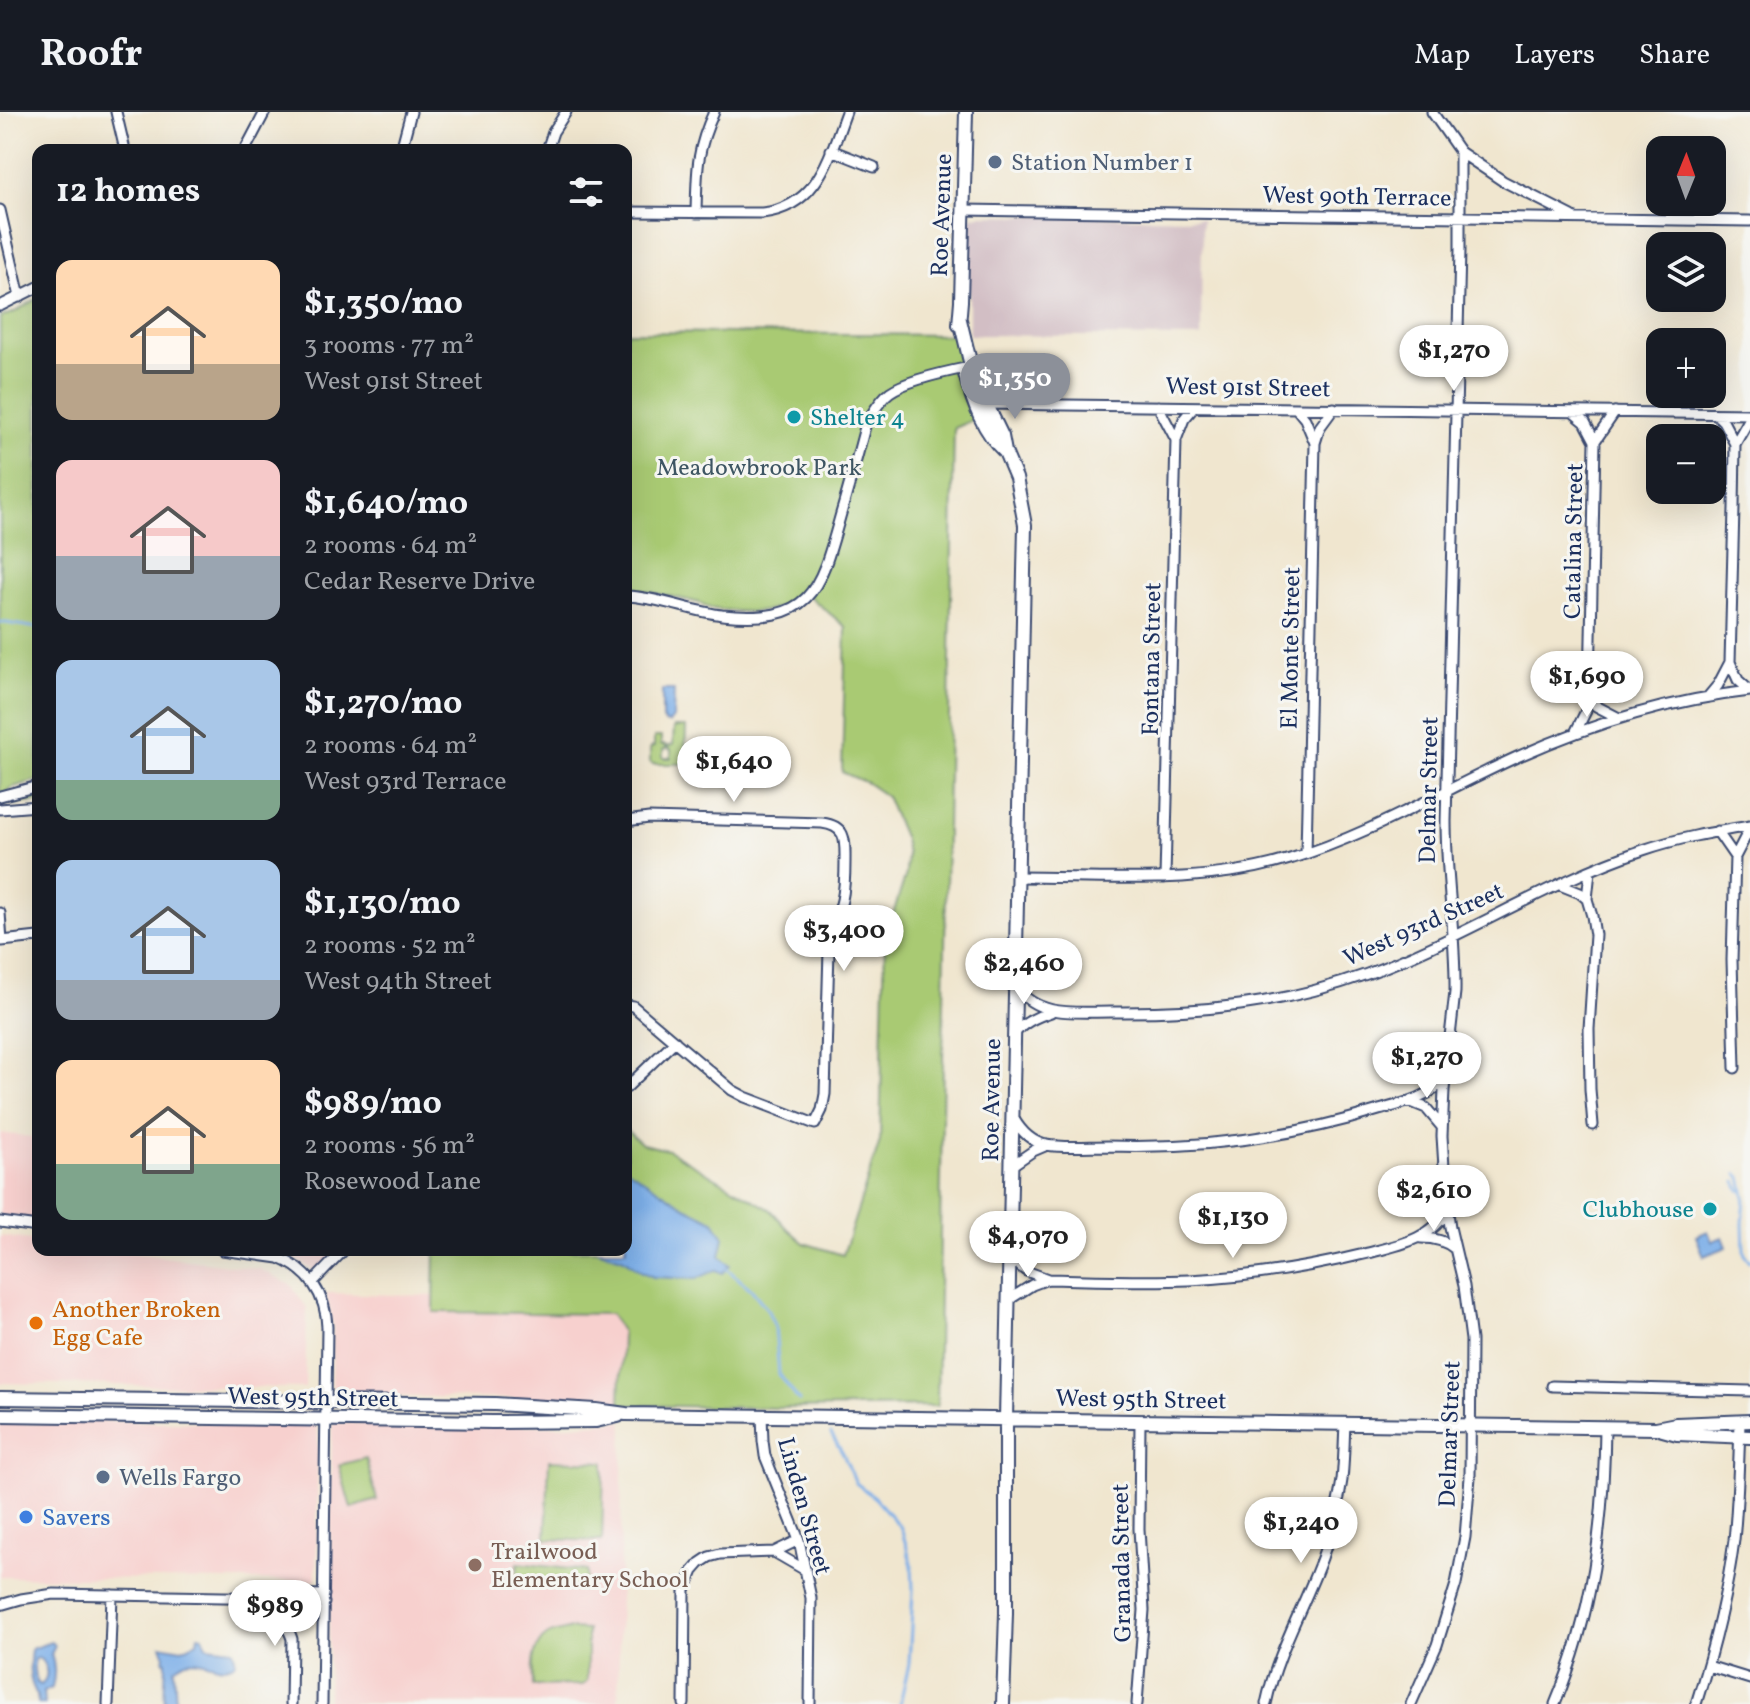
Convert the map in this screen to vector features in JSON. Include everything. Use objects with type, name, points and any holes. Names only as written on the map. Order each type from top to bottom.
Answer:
[{"type":"main road","name":"Roe Avenue","points":[[966,112],[960,320],[978,414],[994,441],[1005,452]]},
{"type":"main road","name":"Roe Avenue","points":[[967,368],[1002,436],[1016,478],[1025,525],[1003,1704]]},
{"type":"main road","name":"West 95th Street","points":[[0,1398],[495,1404],[626,1414],[1345,1424],[1656,1428],[1676,1424],[1745,1421]]},
{"type":"main road","name":"West 95th Street","points":[[0,1415],[493,1422],[596,1421],[626,1414]]},
{"type":"main road","name":"West 95th Street","points":[[1656,1428],[1677,1434],[1745,1437]]},
{"type":"street","points":[[116,112],[124,144]]},
{"type":"street","points":[[251,144],[265,112]]},
{"type":"street","points":[[402,144],[411,112]]},
{"type":"street","points":[[549,144],[566,112]]},
{"type":"street","points":[[696,213],[699,153],[714,112]]},
{"type":"street","points":[[632,212],[762,213],[787,207],[810,190],[822,171],[846,112]]},
{"type":"street","points":[[1432,112],[1460,152],[1503,181],[1575,218]]},
{"type":"street","points":[[831,150],[874,167]]},
{"type":"street","name":"Delmar Street","points":[[1411,1704],[1437,1645],[1456,1584],[1468,1505],[1471,1425],[1470,1329],[1447,1210],[1442,1127],[1455,992],[1446,852],[1460,152]]},
{"type":"street","points":[[0,210],[20,297]]},
{"type":"street","name":"West 90th Terrace","points":[[964,210],[1750,221]]},
{"type":"street","points":[[0,306],[32,290]]},
{"type":"street","points":[[632,597],[708,613],[755,617],[777,613],[803,601],[815,588],[827,564],[866,423],[891,392],[967,368]]},
{"type":"street","name":"West 91st Street","points":[[986,404],[1750,416]]},
{"type":"street","name":"Fontana Street","points":[[1158,406],[1176,440]]},
{"type":"street","name":"Fontana Street","points":[[1165,878],[1176,440],[1184,419],[1194,407]]},
{"type":"street","name":"El Monte Street","points":[[1296,408],[1305,419],[1315,443]]},
{"type":"street","name":"El Monte Street","points":[[1306,854],[1315,443],[1320,427],[1334,408]]},
{"type":"street","name":"Catalina Street","points":[[1573,412],[1585,422],[1595,441],[1590,689],[1586,711],[1576,731]]},
{"type":"street","name":"Catalina Street","points":[[1595,441],[1615,412]]},
{"type":"street","points":[[1716,414],[1735,444]]},
{"type":"street","points":[[1750,416],[1735,444],[1730,662],[1738,680],[1750,691]]},
{"type":"street","points":[[1708,697],[1730,662]]},
{"type":"street","points":[[1590,689],[1596,706],[1619,718]]},
{"type":"street","points":[[1018,877],[1165,878],[1254,868],[1306,854],[1344,839],[1576,731],[1708,697],[1750,691]]},
{"type":"street","points":[[0,796],[32,788]]},
{"type":"street","points":[[0,809],[32,806]]},
{"type":"street","points":[[632,820],[649,818],[829,824],[842,833],[845,842],[845,888],[830,938],[825,1094],[815,1124],[732,1090],[632,1006]]},
{"type":"street","points":[[1735,1068],[1732,934],[1735,857],[1750,827]]},
{"type":"street","name":"West 93rd Street","points":[[1015,986],[1027,999],[1055,1012],[1180,1012],[1252,1005],[1297,995],[1399,962],[1590,871],[1641,851],[1717,831],[1750,827]]},
{"type":"street","points":[[1717,831],[1735,857]]},
{"type":"street","points":[[1590,871],[1587,899],[1595,935],[1589,1029],[1593,1125]]},
{"type":"street","points":[[1560,885],[1587,899]]},
{"type":"street","points":[[0,913],[2,941],[32,938]]},
{"type":"street","points":[[1014,1034],[1026,1023],[1055,1012]]},
{"type":"street","points":[[632,1082],[675,1041]]},
{"type":"street","points":[[1011,1166],[1047,1145],[1183,1146],[1283,1135],[1409,1101],[1436,1088],[1446,1076]]},
{"type":"street","points":[[1409,1101],[1429,1111],[1442,1127]]},
{"type":"street","points":[[1013,1117],[1024,1133],[1047,1145]]},
{"type":"street","points":[[1417,1238],[1438,1224],[1447,1210]]},
{"type":"street","points":[[0,1222],[32,1226]]},
{"type":"street","points":[[1010,1259],[1026,1271],[1048,1279],[1188,1280],[1283,1271],[1417,1238],[1448,1243],[1455,1250]]},
{"type":"street","points":[[265,1256],[279,1258],[299,1269],[313,1282],[327,1317],[322,1704]]},
{"type":"street","points":[[313,1282],[338,1256]]},
{"type":"street","points":[[1010,1299],[1025,1288],[1048,1279]]},
{"type":"street","points":[[1552,1386],[1750,1391]]},
{"type":"street","name":"Linden Street","points":[[762,1416],[765,1456],[799,1540],[805,1570],[811,1608],[810,1704]]},
{"type":"street","name":"Granada Street","points":[[1137,1704],[1144,1610],[1139,1529],[1140,1421]]},
{"type":"street","points":[[1696,1704],[1722,1610],[1733,1541],[1745,1421]]},
{"type":"street","points":[[1266,1704],[1280,1655],[1321,1560],[1336,1514],[1345,1424]]},
{"type":"street","points":[[1555,1704],[1573,1656],[1595,1567],[1604,1484],[1605,1427]]},
{"type":"street","points":[[684,1704],[685,1590],[693,1571],[709,1557],[774,1552],[799,1540]]},
{"type":"street","points":[[774,1552],[805,1570]]},
{"type":"street","points":[[0,1605],[54,1594],[276,1598],[282,1594],[324,1599]]},
{"type":"street","points":[[108,1704],[112,1595]]},
{"type":"street","points":[[276,1598],[277,1610],[292,1639],[291,1704]]},
{"type":"street","points":[[1708,1666],[1750,1679]]},
{"type":"shaded area","points":[[973,216],[1202,219],[1201,337],[969,335],[969,221]]},
{"type":"shaded area","points":[[0,1133],[32,1137],[32,1219],[0,1216]]},
{"type":"shaded area","points":[[0,1236],[32,1240],[32,1256],[157,1256],[260,1269],[291,1285],[307,1308],[305,1388],[0,1383]]},
{"type":"shaded area","points":[[288,1256],[334,1256],[321,1269],[313,1270]]},
{"type":"shaded area","points":[[326,1293],[434,1296],[434,1312],[611,1314],[622,1333],[620,1405],[528,1399],[338,1395],[332,1382],[333,1325]]},
{"type":"shaded area","points":[[85,1421],[312,1424],[317,1428],[318,1436],[316,1581],[0,1577],[0,1423],[60,1424]]},
{"type":"shaded area","name":"Trailwood Elementary School","points":[[623,1421],[618,1704],[328,1703],[334,1423],[558,1426]]},
{"type":"green space","points":[[32,302],[32,782],[0,793],[0,317]]},
{"type":"green space","name":"Meadowbrook Park","points":[[632,332],[954,335],[963,384],[977,418],[954,428],[937,1406],[780,1408],[620,1405],[622,1333],[611,1314],[434,1312],[435,1256],[632,1256],[632,1135],[642,1144],[668,1150],[771,1210],[804,1243],[843,1255],[880,1141],[885,939],[906,874],[907,854],[886,796],[842,772],[846,627],[805,593],[787,605],[747,612],[712,608],[632,590]]},
{"type":"green space","points":[[674,727],[686,727],[685,762],[653,764],[650,762],[650,748],[654,747],[654,737],[661,737],[661,745],[666,745],[663,758],[671,758],[668,746],[673,745]]},
{"type":"green space","points":[[32,791],[32,802],[0,805],[0,799]]},
{"type":"green space","points":[[366,1458],[377,1500],[351,1508],[339,1465]]},
{"type":"green space","points":[[549,1460],[604,1462],[602,1541],[546,1539]]},
{"type":"green space","points":[[518,1563],[587,1571],[585,1590],[516,1583]]},
{"type":"green space","points":[[568,1629],[587,1630],[587,1681],[583,1685],[533,1686],[533,1665],[538,1645],[548,1635]]},
{"type":"water","points":[[662,690],[674,690],[673,718],[669,723],[662,718]]},
{"type":"water","points":[[632,1172],[685,1207],[714,1221],[724,1237],[720,1256],[730,1265],[723,1273],[716,1270],[696,1279],[653,1277],[616,1256],[632,1256]]},
{"type":"water","points":[[1708,1231],[1712,1241],[1723,1237],[1727,1247],[1704,1256],[1696,1236]]},
{"type":"water","points":[[198,1635],[203,1636],[207,1646],[233,1649],[236,1662],[224,1667],[193,1660],[181,1663],[174,1668],[176,1704],[165,1704],[166,1662],[161,1645],[182,1649],[197,1642]]},
{"type":"water","points":[[51,1642],[55,1646],[51,1654],[53,1683],[52,1688],[43,1692],[44,1704],[38,1704],[31,1680],[31,1649]],"holes":[[[35,1659],[42,1661],[46,1675],[41,1685],[37,1683],[34,1665]]]},
{"type":"waterway","points":[[0,622],[32,627]]},
{"type":"waterway","points":[[1737,1174],[1741,1177],[1745,1196],[1744,1250],[1750,1261]]},
{"type":"waterway","points":[[1736,1182],[1744,1191]]},
{"type":"waterway","points":[[727,1269],[751,1289],[767,1309],[775,1327],[779,1374],[799,1401]]},
{"type":"waterway","points":[[831,1434],[856,1483],[875,1498],[901,1528],[912,1565],[909,1664],[900,1704]]},
{"type":"place","name":"Station Number 1","points":[[995,162]]},
{"type":"place","name":"Shelter 4","points":[[794,417]]},
{"type":"place","name":"Clubhouse","points":[[1710,1209]]},
{"type":"place","name":"Another Broken Egg Cafe","points":[[36,1323]]},
{"type":"place","name":"Wells Fargo","points":[[103,1477]]},
{"type":"place","name":"Savers","points":[[26,1517]]},
{"type":"place","name":"Trailwood Elementary School","points":[[475,1565]]}]
